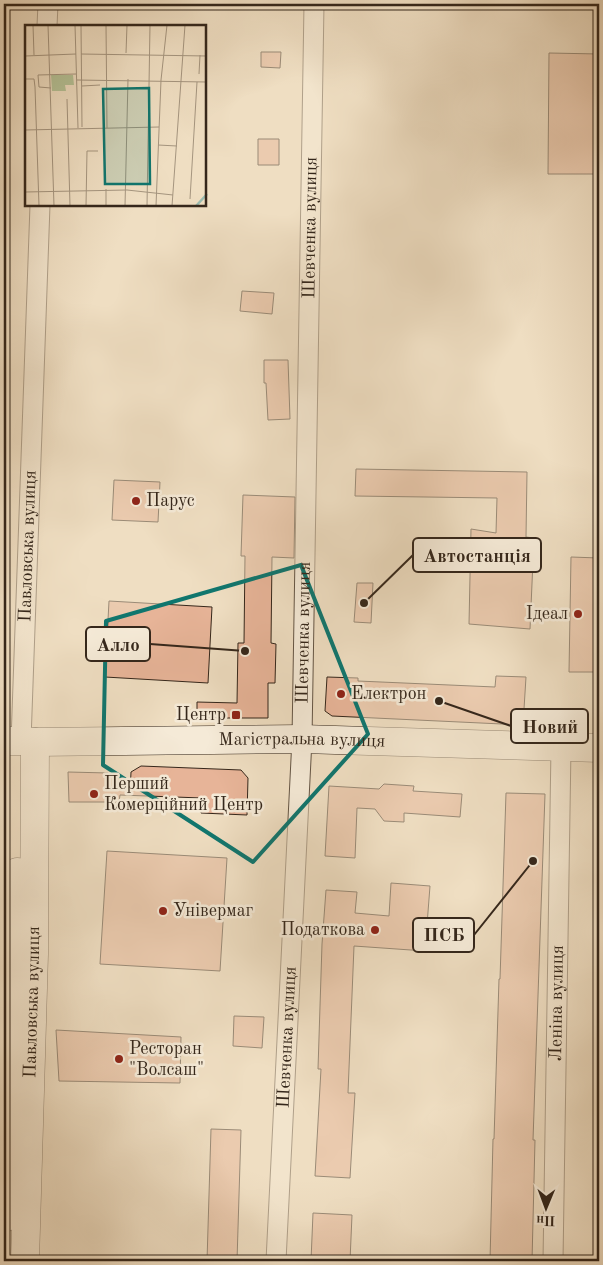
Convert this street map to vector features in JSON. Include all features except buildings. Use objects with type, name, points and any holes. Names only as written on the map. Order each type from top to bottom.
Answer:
[{"type":"street","points":[[47,25],[48,4]]},
{"type":"street","name":"Шевченка вулиця","points":[[276,1261],[302,739],[314,4]]},
{"type":"street","name":"Павловська вулиця","points":[[4,1218],[40,206]]},
{"type":"street","name":"Магістральна вулиця","points":[[20,741],[302,739],[599,748]]},
{"type":"street","name":"Павловська вулиця","points":[[20,741],[34,954],[25,1261]]},
{"type":"street","name":"Леніна вулиця","points":[[553,1261],[561,747]]},
{"type":"highlighted area","points":[[301,565],[368,734],[253,862],[103,765],[106,621]]},
{"type":"place","name":"Парус","points":[[136,501]]},
{"type":"place","name":"Автостанція","points":[[364,603]]},
{"type":"place","name":"Ідеал","points":[[578,614]]},
{"type":"place","name":"Алло","points":[[245,651]]},
{"type":"place","name":"Електрон","points":[[341,694]]},
{"type":"place","name":"Новий","points":[[439,701]]},
{"type":"place","name":"Центр","points":[[236,715]]},
{"type":"place","name":"Перший Комерційний Центр","points":[[94,794]]},
{"type":"place","name":"ПСБ","points":[[533,861]]},
{"type":"place","name":"Універмаг","points":[[163,911]]},
{"type":"place","name":"Податкова","points":[[375,930]]},
{"type":"place","name":"Ресторан \"Волсаш\"","points":[[119,1059]]}]
